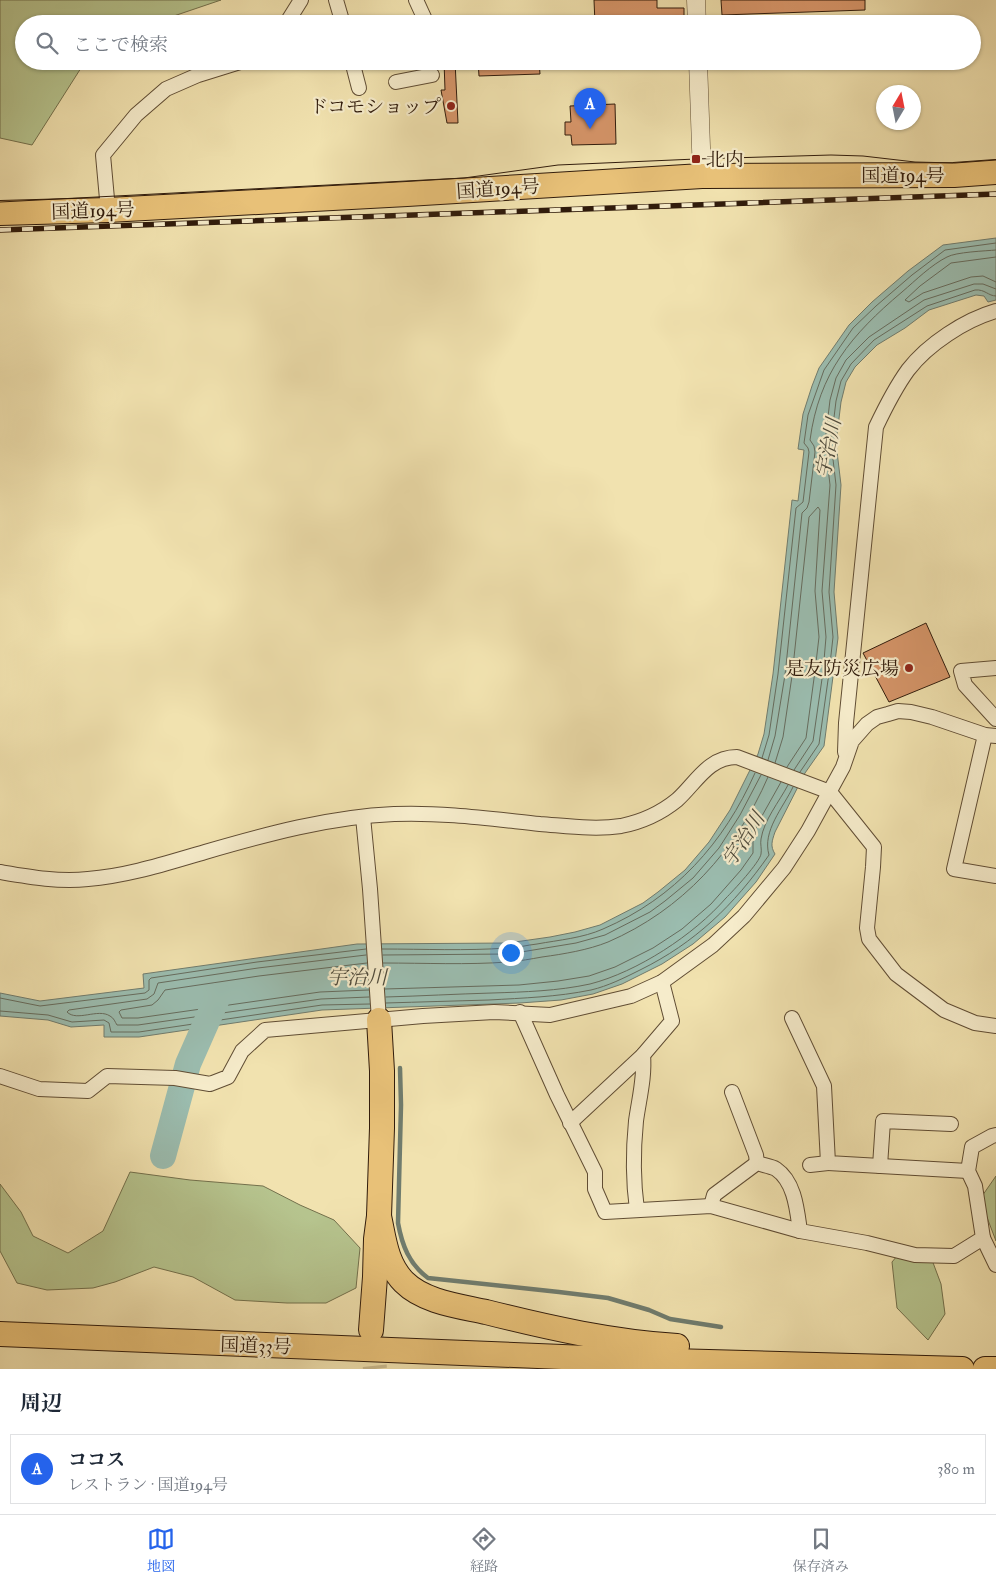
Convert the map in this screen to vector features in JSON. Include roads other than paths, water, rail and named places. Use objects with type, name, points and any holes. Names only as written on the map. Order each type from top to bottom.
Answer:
[{"type":"highway","name":"国道194号","points":[[0,213],[108,210],[702,176],[954,175],[996,172]]},
{"type":"highway","points":[[371,1330],[376,1277],[376,1239],[380,1216],[382,1071],[379,1020]]},
{"type":"highway","points":[[380,1216],[386,1250],[392,1268],[404,1282],[418,1293],[443,1302],[583,1334],[639,1344],[715,1348],[772,1363]]},
{"type":"highway","name":"国道33号","points":[[0,1334],[625,1360],[962,1369]]},
{"type":"highway","points":[[985,1369],[996,1368]]},
{"type":"street","points":[[292,15],[301,0]]},
{"type":"street","points":[[336,0],[340,15]]},
{"type":"street","points":[[416,0],[423,15]]},
{"type":"street","points":[[696,0],[697,15]]},
{"type":"street","points":[[108,210],[103,155],[136,115],[166,89],[198,74],[212,70]]},
{"type":"street","points":[[354,70],[359,88]]},
{"type":"street","points":[[698,70],[702,176]]},
{"type":"street","points":[[396,82],[432,73]]},
{"type":"street","points":[[843,767],[876,428],[886,406],[908,369],[959,326],[981,315],[996,311]]},
{"type":"street","points":[[996,668],[960,671],[965,685],[996,719]]},
{"type":"street","points":[[0,1076],[40,1089],[88,1091],[107,1076],[175,1078],[210,1084],[228,1078],[242,1051],[265,1030],[449,1015],[520,1012],[550,1015],[631,996],[662,982],[713,945],[744,916],[784,868],[808,831],[824,789],[843,767],[852,741],[867,724],[878,717],[898,711],[932,717],[990,735],[954,869],[996,876]]},
{"type":"street","points":[[0,872],[61,880],[96,878],[155,866],[288,829],[394,814],[576,827],[622,826],[642,821],[677,799],[710,765],[726,758],[737,757],[824,789],[874,847],[874,867],[867,928],[869,939],[896,974],[944,1010],[975,1023],[996,1026]]},
{"type":"street","points":[[363,817],[379,1020]]},
{"type":"street","points":[[570,1123],[642,1055],[672,1022],[662,982]]},
{"type":"street","points":[[520,1012],[570,1123],[595,1172],[595,1189],[605,1212],[711,1206],[800,1230],[916,1255],[954,1256],[983,1238]]},
{"type":"street","points":[[792,1018],[824,1086],[828,1163]]},
{"type":"street","points":[[637,1210],[633,1182],[636,1123],[644,1065],[642,1055]]},
{"type":"street","points":[[732,1092],[756,1155],[757,1163]]},
{"type":"street","points":[[880,1166],[883,1121],[951,1124]]},
{"type":"street","points":[[996,1135],[972,1147],[968,1170],[975,1186],[983,1238],[996,1265]]},
{"type":"street","points":[[711,1206],[714,1195],[757,1163]]},
{"type":"street","points":[[757,1163],[775,1169],[787,1181],[796,1205],[800,1230]]},
{"type":"street","points":[[810,1165],[828,1163],[968,1170]]},
{"type":"water","name":"宇治川","points":[[996,238],[996,300],[988,302],[984,296],[976,295],[929,310],[905,328],[877,345],[855,367],[846,382],[841,402],[836,443],[841,485],[834,592],[838,638],[824,746],[805,773],[775,832],[772,848],[775,854],[756,882],[725,917],[693,944],[662,964],[622,984],[593,994],[561,1000],[322,1010],[139,1037],[104,1037],[104,1025],[71,1027],[48,1020],[0,1016],[0,993],[40,1001],[144,988],[143,974],[357,944],[508,943],[550,937],[600,925],[643,903],[658,892],[685,870],[709,842],[730,810],[758,754],[764,734],[773,674],[792,500],[798,501],[804,450],[798,449],[803,414],[819,368],[849,325],[872,302],[908,271],[943,245]]},
{"type":"waterway","points":[[163,1156],[188,1064],[218,996]]},
{"type":"waterway","points":[[400,1068],[398,1223],[407,1254],[421,1273],[428,1278],[608,1298],[649,1310],[670,1319],[721,1327]]},
{"type":"tunnel","points":[[371,1330],[375,1369]]},
{"type":"tram line","points":[[0,202],[464,178],[558,165],[696,159],[831,155],[863,156],[915,162],[955,163],[996,160]]},
{"type":"railway","points":[[0,230],[996,194]]},
{"type":"place","name":"ドコモショップ","points":[[451,106]]},
{"type":"place","name":"ココス","points":[[590,129]]},
{"type":"place","name":"北内","points":[[696,159]]},
{"type":"place","name":"是友防災広場","points":[[909,668]]}]
